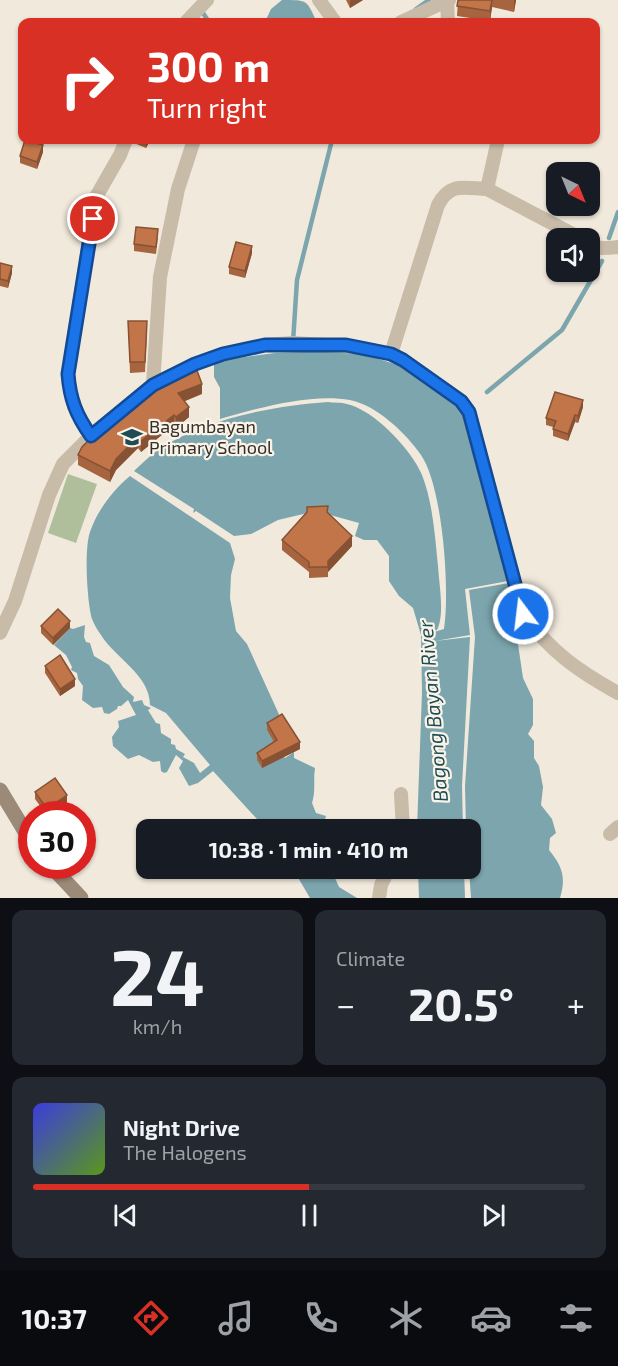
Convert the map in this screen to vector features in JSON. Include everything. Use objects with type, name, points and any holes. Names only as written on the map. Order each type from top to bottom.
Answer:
[{"type":"main road","points":[[0,790],[18,820]]},
{"type":"main road","points":[[63,879],[81,898]]},
{"type":"street","points":[[190,18],[207,0]]},
{"type":"street","points":[[319,0],[332,18]]},
{"type":"street","points":[[410,18],[448,0],[448,18]]},
{"type":"street","points":[[91,436],[77,417],[69,390],[68,374],[96,197],[124,144]]},
{"type":"street","points":[[153,385],[160,277],[178,189],[193,144]]},
{"type":"street","points":[[487,189],[497,144]]},
{"type":"street","points":[[391,354],[438,205],[444,193],[455,188],[487,189],[561,228]]},
{"type":"street","points":[[600,248],[618,247]]},
{"type":"street","points":[[0,633],[15,601],[49,495],[63,464],[91,436],[153,385],[195,364],[223,354],[265,345],[346,345],[391,354],[461,401],[469,412],[523,614],[536,632],[573,667],[618,693]]},
{"type":"street","points":[[401,794],[402,819]]},
{"type":"street","points":[[379,898],[384,879]]},
{"type":"green space","points":[[68,474],[97,484],[76,543],[48,533]]},
{"type":"water","points":[[282,0],[302,1],[308,5],[315,18],[267,18],[271,9]]},
{"type":"water","name":"Bagong Bayan River","points":[[351,350],[404,367],[466,408],[508,581],[465,589],[470,635],[435,641],[470,637],[462,786],[463,819],[417,819],[422,692],[421,636],[444,629],[446,612],[445,566],[440,514],[429,470],[421,455],[390,421],[370,408],[350,400],[319,398],[302,400],[268,406],[220,419],[220,388],[214,377],[214,361],[275,353]]},
{"type":"water","points":[[328,402],[345,403],[369,414],[401,443],[422,475],[435,532],[441,607],[437,630],[421,635],[413,608],[399,596],[389,581],[389,556],[377,540],[364,540],[355,536],[359,523],[316,511],[278,520],[251,534],[234,536],[196,511],[193,513],[194,509],[134,471],[155,452],[194,431],[216,423],[261,411]]},
{"type":"water","points":[[130,476],[230,543],[235,559],[231,575],[230,598],[236,631],[247,644],[282,721],[283,756],[285,758],[294,752],[294,758],[315,768],[312,803],[316,813],[326,816],[325,819],[257,819],[213,771],[198,783],[189,786],[179,768],[183,761],[176,755],[167,772],[164,773],[161,771],[160,761],[153,762],[139,755],[128,759],[113,746],[112,737],[119,727],[118,721],[136,715],[128,700],[109,714],[104,713],[102,707],[93,708],[82,700],[83,686],[77,673],[71,670],[72,667],[66,655],[54,645],[70,628],[85,625],[84,637],[86,642],[90,643],[94,656],[109,665],[123,687],[134,697],[133,702],[142,700],[144,705],[151,708],[148,710],[156,723],[160,724],[161,733],[171,739],[171,744],[185,754],[183,757],[194,763],[200,773],[210,765],[166,713],[150,705],[149,694],[138,676],[107,644],[92,619],[87,575],[88,540],[97,516],[106,501]]},
{"type":"water","points":[[509,583],[523,678],[533,699],[533,725],[528,734],[534,741],[534,758],[539,766],[543,787],[541,805],[552,819],[556,833],[550,838],[549,850],[562,873],[563,884],[560,898],[471,898],[470,879],[481,879],[481,819],[466,819],[465,786],[475,637],[469,590]]},
{"type":"water","points":[[299,879],[335,879],[339,887],[357,898],[310,898]]},
{"type":"water","points":[[418,879],[464,879],[465,898],[419,898]]},
{"type":"building","points":[[458,0],[492,0],[490,11],[457,6]]},
{"type":"building","points":[[24,144],[43,145],[37,162],[20,156]]},
{"type":"building","points":[[136,227],[158,229],[156,247],[134,244]]},
{"type":"building","points":[[236,242],[252,246],[245,271],[229,267]]},
{"type":"building","points":[[0,263],[12,266],[8,281],[0,279]]},
{"type":"building","points":[[128,321],[147,321],[145,362],[130,362]]},
{"type":"building","points":[[195,365],[202,384],[178,393],[189,407],[176,417],[174,415],[141,441],[138,437],[116,459],[110,471],[78,455],[82,447],[97,432],[158,382]]},
{"type":"building","points":[[555,392],[583,400],[578,416],[575,415],[568,434],[553,429],[556,421],[546,418]]},
{"type":"building","points":[[328,506],[327,512],[352,536],[328,561],[328,567],[309,567],[309,562],[282,540],[307,512],[307,507]]},
{"type":"building","points":[[58,609],[70,621],[53,638],[41,626]]},
{"type":"building","points":[[60,655],[75,679],[60,689],[45,666]]},
{"type":"building","points":[[282,714],[300,742],[262,761],[257,753],[277,740],[267,723]]},
{"type":"building","points":[[55,778],[67,795],[58,801],[41,801],[35,792]]},
{"type":"waterway","points":[[416,9],[429,0]]},
{"type":"waterway","points":[[203,13],[206,18]]},
{"type":"waterway","points":[[293,342],[297,280],[331,144]]},
{"type":"waterway","points":[[609,238],[618,212]]},
{"type":"waterway","points":[[487,392],[562,330],[602,261]]},
{"type":"place","name":"Bagumbayan Primary School","points":[[132,437]]},
{"type":"route","points":[[93,219],[68,374],[69,390],[77,417],[91,436],[153,385],[195,364],[223,354],[265,345],[293,343],[346,345],[391,354],[461,401],[469,412],[523,614]]}]
